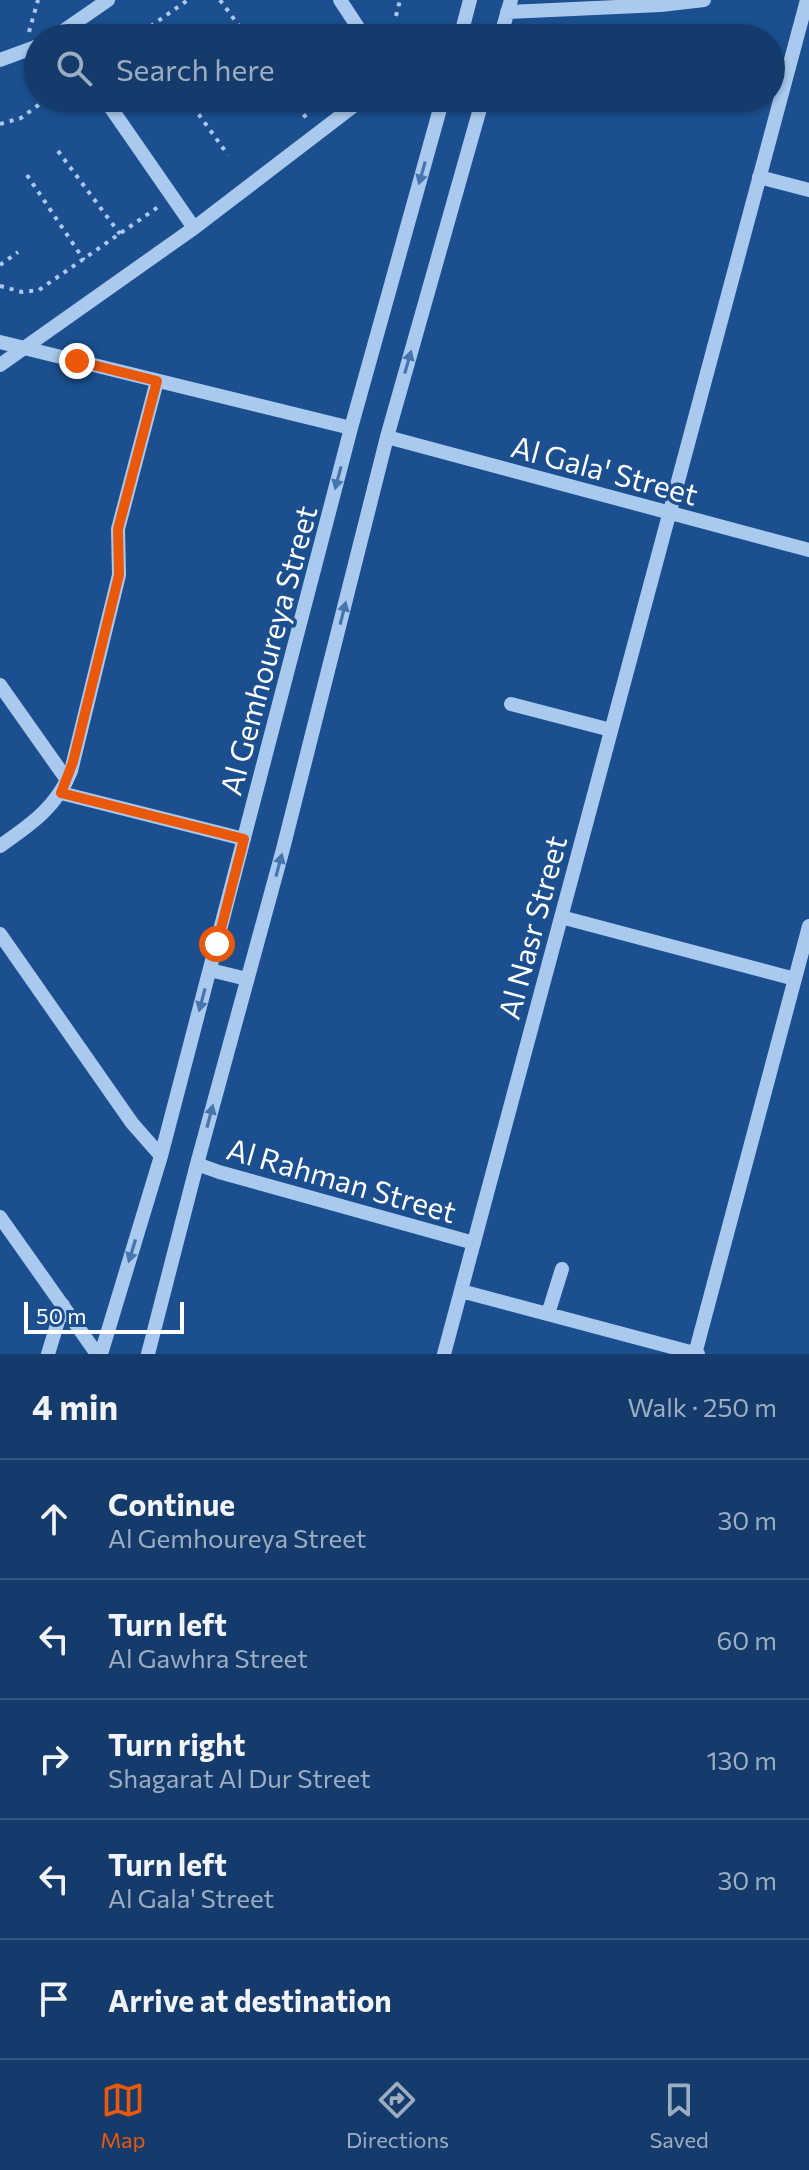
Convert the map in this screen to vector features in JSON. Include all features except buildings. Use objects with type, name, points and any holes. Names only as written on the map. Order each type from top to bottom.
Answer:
[{"type":"street","points":[[76,24],[108,0]]},
{"type":"street","points":[[340,0],[356,24]]},
{"type":"street","points":[[464,24],[470,0]]},
{"type":"street","points":[[509,6],[661,5],[704,0]]},
{"type":"street","name":"Al Nasr Street","points":[[785,97],[803,41],[807,0]]},
{"type":"street","points":[[0,60],[22,53]]},
{"type":"street","points":[[114,112],[194,228]]},
{"type":"street","points":[[0,365],[194,228],[346,112]]},
{"type":"street","name":"Al Gemhoureya Street","points":[[99,1354],[161,1156],[351,428],[439,112]]},
{"type":"street","name":"Al Gemhoureya Street","points":[[148,1354],[283,849],[387,437],[479,112]]},
{"type":"street","name":"Al Nasr Street","points":[[444,1354],[759,177],[780,112]]},
{"type":"street","points":[[759,177],[809,190]]},
{"type":"street","points":[[0,342],[351,428]]},
{"type":"street","points":[[0,846],[41,817],[64,786],[119,575],[118,529],[157,381]]},
{"type":"street","name":"Al Gala' Street","points":[[387,437],[809,550]]},
{"type":"street","points":[[0,685],[64,786],[244,839]]},
{"type":"street","points":[[511,704],[611,730]]},
{"type":"street","points":[[561,917],[795,979]]},
{"type":"street","points":[[461,1291],[696,1354],[809,926]]},
{"type":"street","points":[[0,934],[132,1123],[161,1156]]},
{"type":"street","points":[[210,970],[247,979]]},
{"type":"street","name":"Al Rahman Street","points":[[197,1164],[474,1243]]},
{"type":"street","points":[[0,1217],[99,1354]]},
{"type":"street","points":[[548,1314],[562,1269]]},
{"type":"street","points":[[48,1354],[63,1305]]},
{"type":"path","points":[[31,24],[38,0]]},
{"type":"path","points":[[157,24],[188,0]]},
{"type":"path","points":[[220,0],[238,24]]},
{"type":"path","points":[[396,16],[400,0]]},
{"type":"path","points":[[22,53],[24,46]]},
{"type":"path","points":[[0,124],[21,118],[29,112]]},
{"type":"path","points":[[197,112],[228,155]]},
{"type":"path","points":[[302,112],[318,134]]},
{"type":"path","points":[[58,151],[120,234]]},
{"type":"path","points":[[27,175],[84,260]]},
{"type":"path","points":[[0,286],[22,292],[39,290],[172,196]]},
{"type":"path","points":[[0,265],[18,252]]},
{"type":"route","points":[[77,361],[157,381],[118,529],[119,575],[73,762],[61,793],[244,839],[217,944]]}]
